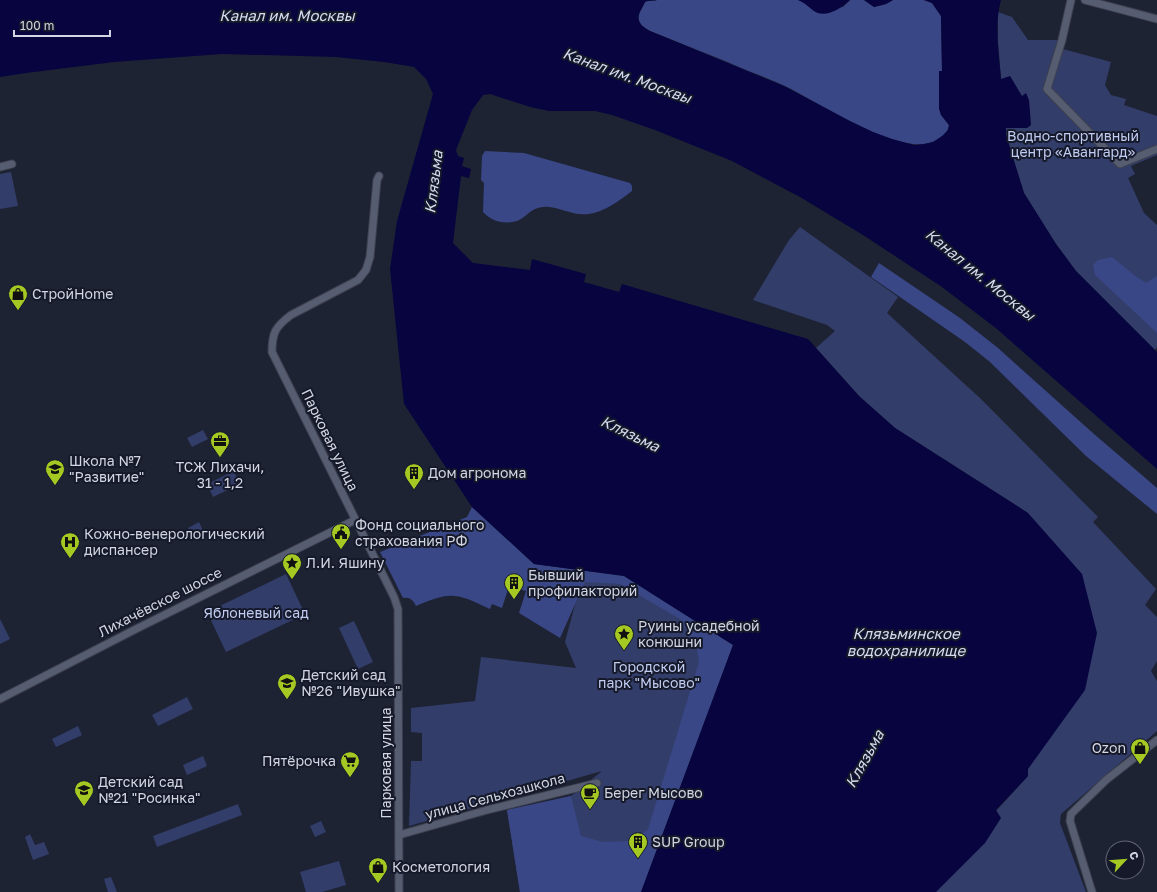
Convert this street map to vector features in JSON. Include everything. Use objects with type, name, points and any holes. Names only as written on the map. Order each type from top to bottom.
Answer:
[{"type":"street","points":[[1071,0],[1062,40],[1047,89],[1120,164],[1157,149]]},
{"type":"street","points":[[1085,0],[1157,19]]},
{"type":"street","points":[[0,167],[12,164]]},
{"type":"street","name":"Парковая улица","points":[[379,176],[377,180],[370,257],[366,270],[358,280],[291,315],[281,322],[274,331],[272,352],[394,597],[398,610],[399,892]]},
{"type":"street","name":"Лихачёвское шоссе","points":[[0,699],[149,622],[355,520]]},
{"type":"street","points":[[1092,892],[1070,821],[1071,814],[1106,780],[1157,740]]},
{"type":"street","name":"улица Сельхозшкола","points":[[399,835],[486,810],[597,782]]},
{"type":"green space","name":"Водно-спортивный центр «Авангард»","points":[[998,12],[1012,17],[1028,40],[1062,40],[1063,49],[1111,62],[1105,85],[1111,95],[1126,99],[1124,105],[1157,116],[1157,155],[1131,166],[1135,174],[1128,178],[1144,213],[1157,225],[1157,347],[1155,350],[1076,271],[1056,244],[1024,193],[1006,135],[998,43]]},
{"type":"green space","points":[[11,172],[18,206],[0,209],[0,174]]},
{"type":"green space","points":[[800,227],[898,297],[887,313],[981,399],[1098,517],[1093,522],[1156,589],[1145,605],[1157,617],[1157,661],[1151,671],[1157,681],[1157,731],[1061,814],[1060,823],[1086,892],[935,892],[996,811],[1028,776],[1028,513],[895,428],[859,396],[816,348],[835,331],[827,325],[753,300],[789,240]]},
{"type":"green space","points":[[203,430],[208,439],[192,447],[187,438]]},
{"type":"green space","points":[[234,471],[240,484],[213,497],[207,484]]},
{"type":"green space","points":[[199,522],[205,535],[195,541],[188,528]]},
{"type":"green space","name":"Городской парк \"Мысово\"","points":[[584,571],[624,576],[733,645],[641,892],[520,892],[507,810],[571,796],[602,771],[409,826],[411,761],[422,761],[422,733],[411,732],[411,708],[475,701],[481,657],[576,668],[565,642]]},
{"type":"green space","name":"Яблоневый сад","points":[[286,574],[305,614],[226,652],[207,612]]},
{"type":"green space","points":[[0,619],[10,639],[0,644]]},
{"type":"green space","points":[[354,621],[373,662],[358,669],[339,628]]},
{"type":"green space","points":[[187,697],[193,709],[158,726],[152,715]]},
{"type":"green space","points":[[78,726],[82,735],[56,747],[52,739]]},
{"type":"green space","points":[[203,756],[207,766],[187,775],[183,765]]},
{"type":"green space","points":[[238,804],[242,815],[157,847],[153,836]]},
{"type":"green space","points":[[321,821],[326,832],[315,837],[310,826]]},
{"type":"green space","points":[[30,834],[35,845],[44,842],[49,854],[33,860],[25,837]]},
{"type":"green space","points":[[339,861],[346,885],[322,892],[306,892],[300,872]]},
{"type":"green space","points":[[111,877],[117,892],[108,892],[104,879]]},
{"type":"shaded area","points":[[657,0],[798,0],[807,3],[814,11],[843,7],[850,0],[864,0],[874,7],[886,4],[893,0],[924,0],[932,3],[941,16],[942,71],[939,71],[941,115],[949,125],[947,130],[944,135],[935,141],[924,144],[913,144],[880,135],[863,128],[785,86],[646,29],[639,21],[640,12],[645,2]]},
{"type":"shaded area","points":[[485,151],[524,153],[630,183],[632,186],[632,191],[612,205],[589,214],[573,213],[555,208],[543,207],[531,211],[517,221],[507,223],[494,220],[483,212],[484,183],[481,180],[482,156]]},
{"type":"shaded area","points":[[1112,257],[1146,283],[1157,276],[1157,333],[1095,275],[1093,265],[1098,260]]},
{"type":"shaded area","points":[[879,263],[960,318],[998,348],[1157,488],[1157,514],[1086,456],[990,362],[965,342],[871,277]]},
{"type":"shaded area","points":[[472,507],[534,564],[624,576],[733,645],[641,892],[520,892],[507,810],[571,796],[581,836],[603,842],[632,841],[648,829],[699,662],[697,648],[680,619],[620,584],[585,582],[560,638],[519,613],[526,591],[509,586],[502,608],[492,604],[490,609],[461,597],[453,596],[438,598],[416,606],[411,599],[403,598],[380,552],[467,517]]},
{"type":"water","name":"Клязьминское водохранилище","points":[[0,0],[657,0],[645,2],[639,15],[639,21],[641,24],[650,31],[784,86],[873,132],[914,145],[933,142],[948,130],[949,125],[941,115],[939,109],[939,71],[942,71],[941,16],[932,3],[924,0],[1001,0],[997,29],[1001,79],[1010,76],[1022,96],[1026,93],[1029,100],[1031,125],[1027,128],[1006,128],[1006,135],[1024,193],[1056,244],[1076,271],[1157,352],[1157,469],[997,329],[942,287],[863,235],[800,197],[732,161],[655,130],[612,115],[595,111],[549,111],[530,107],[490,94],[483,95],[472,110],[456,150],[458,156],[464,158],[462,166],[471,169],[469,178],[461,176],[453,243],[473,263],[530,270],[532,259],[586,274],[584,282],[619,292],[622,284],[808,339],[859,396],[895,428],[1028,513],[1082,574],[1097,633],[1085,690],[1028,769],[1028,776],[996,810],[1001,818],[985,843],[936,892],[641,892],[733,645],[624,576],[534,564],[472,507],[404,404],[390,269],[397,221],[433,94],[426,79],[414,67],[384,62],[336,57],[222,54],[114,62],[0,77]]},
{"type":"water","points":[[798,0],[850,0],[833,12],[823,14],[814,11]]},
{"type":"water","points":[[864,0],[893,0],[886,4],[874,7]]},
{"type":"place","name":"СтройHome","points":[[18,311]]},
{"type":"place","name":"ТСЖ Лихачи, 31 - 1,2","points":[[220,458]]},
{"type":"place","name":"Школа №7 \"Развитие\"","points":[[55,486]]},
{"type":"place","name":"Дом агронома","points":[[414,490]]},
{"type":"place","name":"Фонд социального страхования РФ","points":[[341,550]]},
{"type":"place","name":"Кожно-венерологический диспансер","points":[[70,559]]},
{"type":"place","name":"Л.И. Яшину","points":[[292,580]]},
{"type":"place","name":"Бывший профилакторий","points":[[514,600]]},
{"type":"place","name":"Руины усадебной конюшни","points":[[624,651]]},
{"type":"place","name":"Детский сад №26 \"Ивушка\"","points":[[287,700]]},
{"type":"place","name":"Ozon","points":[[1140,765]]},
{"type":"place","name":"Пятёрочка","points":[[350,778]]},
{"type":"place","name":"Детский сад №21 \"Росинка\"","points":[[84,807]]},
{"type":"place","name":"Берег Мысово","points":[[590,810]]},
{"type":"place","name":"SUP Group","points":[[638,859]]},
{"type":"place","name":"Косметология","points":[[378,884]]},
{"type":"water label","name":"Канал им. Москвы","points":[[287,16]]},
{"type":"water label","name":"Канал им. Москвы","points":[[627,76]]},
{"type":"water label","name":"Клязьма","points":[[434,182]]},
{"type":"water label","name":"Канал им. Москвы","points":[[980,275]]},
{"type":"water label","name":"Клязьма","points":[[630,434]]},
{"type":"water label","name":"Клязьма","points":[[865,759]]}]
